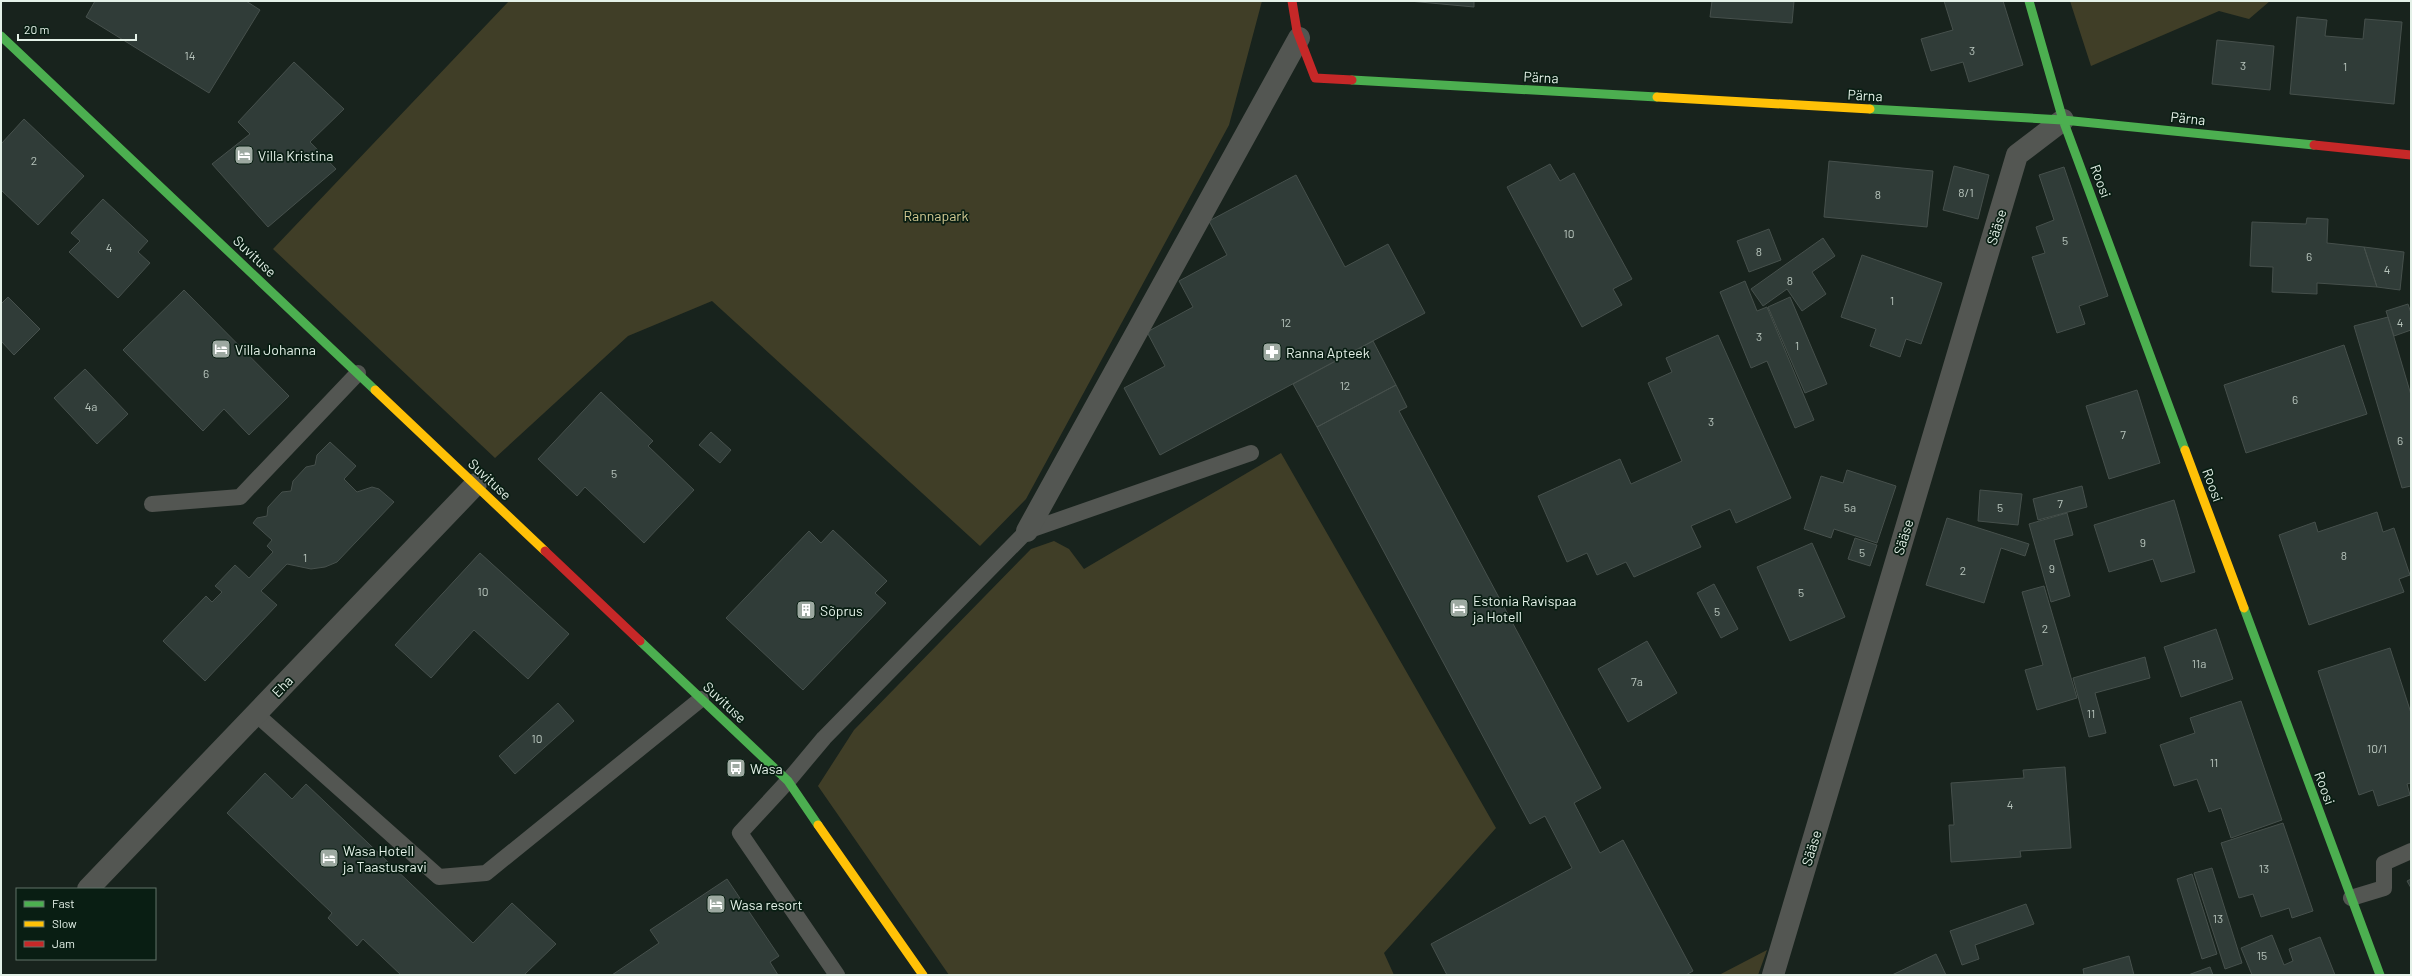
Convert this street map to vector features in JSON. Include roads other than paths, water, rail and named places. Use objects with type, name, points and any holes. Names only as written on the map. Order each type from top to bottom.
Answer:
[{"type":"street","points":[[1027,531],[1299,38],[1292,11],[1292,1]]},
{"type":"street","name":"Roosi","points":[[2029,1],[2063,120],[2380,975]]},
{"type":"street","name":"Suvituse","points":[[1,36],[788,781],[923,975]]},
{"type":"street","name":"Pärna","points":[[1299,38],[1315,78],[2063,120],[2411,155]]},
{"type":"street","name":"Sääse","points":[[1773,975],[2017,155],[2063,120]]},
{"type":"street","name":"Eha","points":[[89,888],[476,484]]},
{"type":"lane","points":[[152,504],[240,497],[358,373]]},
{"type":"lane","points":[[837,975],[740,833],[788,781],[824,738],[1027,531],[1251,453]]},
{"type":"lane","points":[[256,714],[439,877],[486,873],[701,699]]},
{"type":"lane","points":[[2351,898],[2384,888],[2384,863],[2411,851]]},
{"type":"place","name":"Villa Kristina","points":[[244,155]]},
{"type":"place","name":"Villa Johanna","points":[[221,349]]},
{"type":"place","name":"Ranna Apteek","points":[[1272,352]]},
{"type":"place","name":"Estonia Ravispaa ja Hotell","points":[[1459,608]]},
{"type":"place","name":"Sõprus","points":[[806,610]]},
{"type":"place","name":"Wasa","points":[[736,768]]},
{"type":"place","name":"Wasa Hotell ja Taastusravi","points":[[329,858]]},
{"type":"place","name":"Wasa resort","points":[[716,904]]},
{"type":"park label","name":"Rannapark","points":[[936,215]]}]
